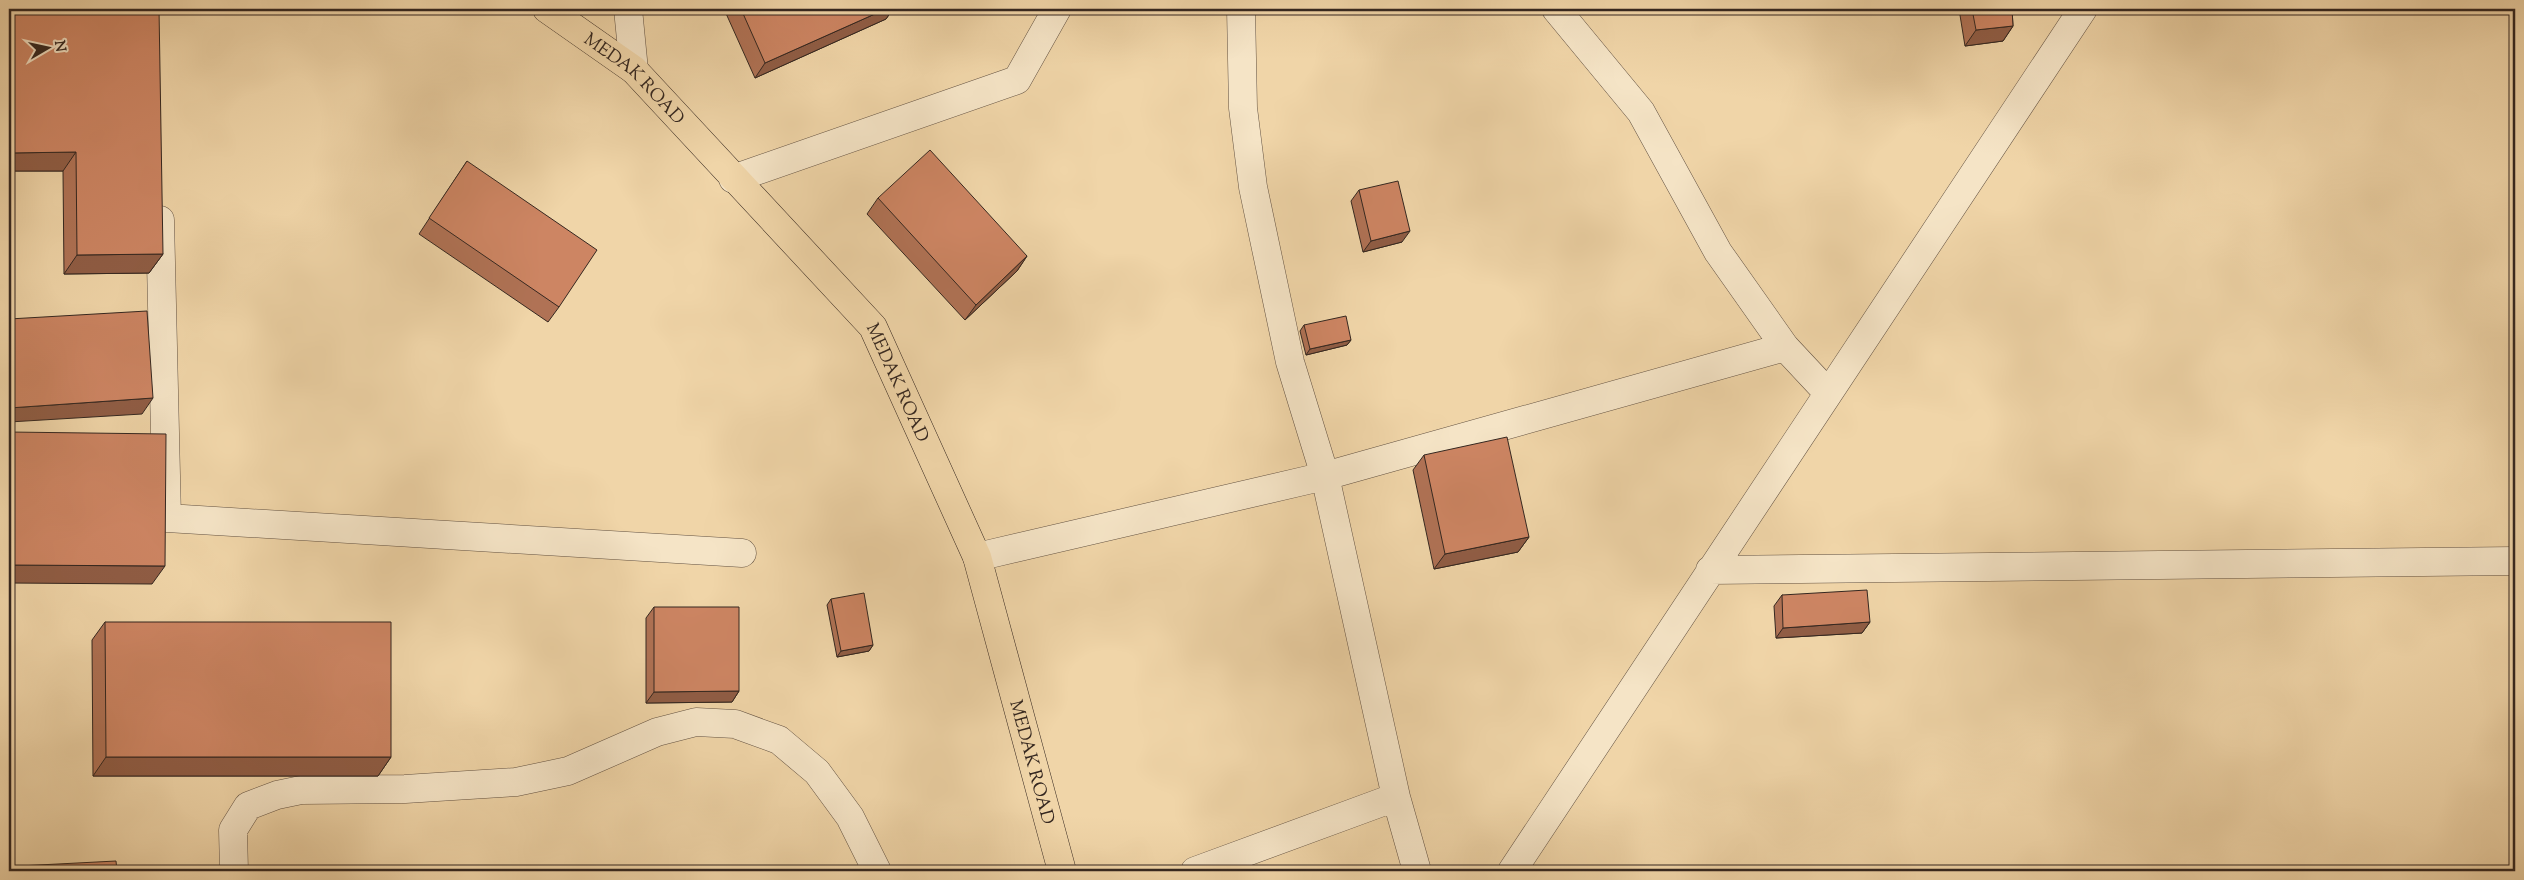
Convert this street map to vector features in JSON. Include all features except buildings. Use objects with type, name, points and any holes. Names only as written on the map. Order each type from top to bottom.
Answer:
[{"type":"main road","name":"MEDAK ROAD","points":[[547,9],[634,70],[733,179],[873,327],[977,557],[1062,871]]},
{"type":"street","points":[[628,9],[634,70]]},
{"type":"street","points":[[733,179],[1017,80],[1057,9]]},
{"type":"street","points":[[1241,9],[1244,108],[1253,187],[1290,362],[1325,476],[1396,797],[1417,871]]},
{"type":"street","points":[[1556,9],[1641,112],[1718,252],[1785,347],[1828,393]]},
{"type":"street","points":[[1512,871],[2083,9]]},
{"type":"street","points":[[159,198],[167,518],[742,553]]},
{"type":"street","points":[[977,557],[1325,476],[1785,347]]},
{"type":"street","points":[[1710,570],[2515,561]]},
{"type":"street","points":[[234,871],[233,830],[248,806],[277,794],[301,790],[405,789],[516,782],[568,771],[657,732],[696,722],[735,724],[779,740],[811,766],[850,817],[877,871]]},
{"type":"street","points":[[1195,871],[1396,797]]}]
